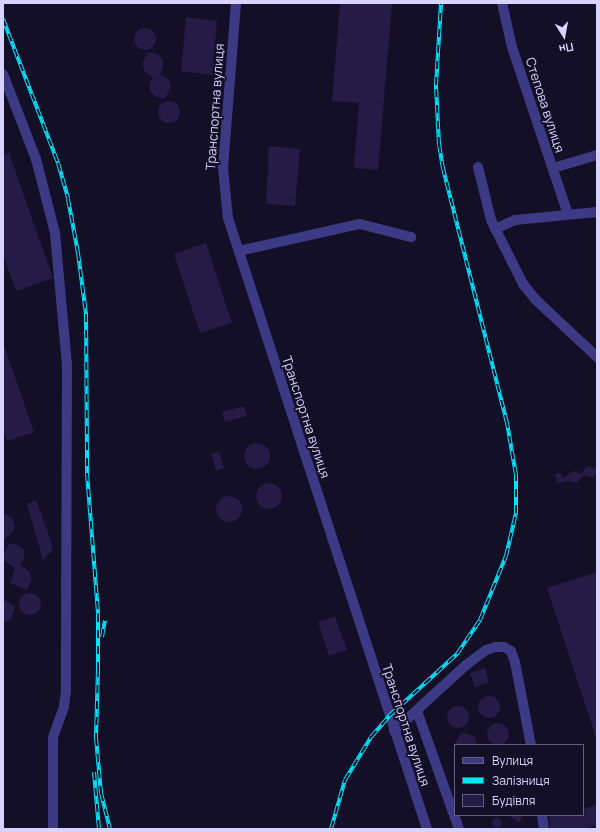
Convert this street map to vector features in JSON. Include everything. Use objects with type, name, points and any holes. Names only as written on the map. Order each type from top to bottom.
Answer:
[{"type":"street","name":"Транспортна вулиця","points":[[236,3],[223,168],[228,218],[427,829]]},
{"type":"street","name":"Степова вулиця","points":[[502,3],[512,47],[568,214]]},
{"type":"street","points":[[3,74],[36,159],[55,233],[67,364],[66,690],[64,707],[53,738],[53,829]]},
{"type":"street","points":[[552,168],[597,155]]},
{"type":"street","points":[[478,167],[485,203],[495,229],[522,284],[535,299],[597,357]]},
{"type":"street","points":[[495,229],[515,220],[597,212]]},
{"type":"street","points":[[239,251],[360,224],[411,237]]},
{"type":"street","points":[[394,731],[466,665],[486,650],[504,648],[511,652],[515,662],[530,744]]},
{"type":"street","points":[[417,711],[454,815]]},
{"type":"street","points":[[454,816],[459,829]]},
{"type":"street","points":[[542,816],[544,829]]},
{"type":"building","points":[[340,3],[392,3],[378,170],[354,168],[359,103],[332,101]]},
{"type":"building","points":[[186,17],[217,21],[212,75],[181,71]]},
{"type":"building","points":[[145,28],[153,31],[156,39],[153,47],[145,50],[137,47],[134,39],[137,31]]},
{"type":"building","points":[[148,52],[157,54],[163,60],[163,68],[160,74],[168,79],[171,87],[165,99],[156,97],[150,91],[150,83],[153,78],[145,72],[142,64]]},
{"type":"building","points":[[169,101],[177,104],[180,112],[177,120],[169,123],[161,120],[158,112],[161,104]]},
{"type":"building","points":[[269,146],[300,149],[295,206],[266,204]]},
{"type":"building","points":[[9,153],[53,278],[16,291],[3,255],[3,155]]},
{"type":"building","points":[[206,243],[232,323],[200,333],[174,254]]},
{"type":"building","points":[[3,342],[34,432],[7,441],[3,430]]},
{"type":"building","points":[[244,406],[247,416],[225,422],[222,412]]},
{"type":"building","points":[[257,443],[266,447],[270,456],[266,465],[257,469],[248,465],[244,456],[248,447]]},
{"type":"building","points":[[219,452],[224,468],[216,470],[211,454]]},
{"type":"building","points":[[587,466],[596,469],[596,474],[593,478],[583,475],[577,483],[568,481],[554,484],[557,482],[555,474],[561,473],[563,478],[574,471],[581,474]]},
{"type":"building","points":[[269,483],[278,487],[282,496],[278,505],[269,509],[260,505],[256,496],[260,487]]},
{"type":"building","points":[[229,496],[238,500],[242,509],[238,518],[229,522],[220,518],[216,509],[220,500]]},
{"type":"building","points":[[36,500],[52,544],[51,552],[43,560],[27,504]]},
{"type":"building","points":[[3,513],[12,518],[15,526],[12,533],[3,540]]},
{"type":"building","points":[[9,543],[18,545],[24,550],[24,559],[20,565],[29,571],[32,579],[27,590],[10,583],[15,568],[6,562],[3,555]]},
{"type":"building","points":[[597,572],[597,738],[596,738],[547,588]]},
{"type":"building","points":[[30,593],[38,596],[41,604],[38,612],[30,615],[22,612],[19,604],[22,596]]},
{"type":"building","points":[[3,599],[15,607],[11,619],[3,623]]},
{"type":"building","points":[[335,616],[347,650],[329,656],[318,622]]},
{"type":"building","points":[[485,668],[489,682],[475,687],[470,673]]},
{"type":"building","points":[[489,696],[497,699],[500,707],[497,715],[489,718],[481,715],[478,707],[481,699]]},
{"type":"building","points":[[458,706],[466,709],[469,717],[466,725],[458,728],[450,725],[447,717],[450,709]]},
{"type":"building","points":[[498,723],[506,726],[509,734],[506,742],[502,744],[494,744],[490,742],[487,734],[490,726]]},
{"type":"building","points":[[462,732],[475,737],[477,744],[455,744]]},
{"type":"building","points":[[597,805],[597,825],[583,829],[550,829],[549,816],[584,816],[584,809]]},
{"type":"building","points":[[509,816],[522,816],[519,823]]},
{"type":"building","points":[[495,818],[499,818],[501,819],[501,827],[495,828],[492,825],[492,821]]},
{"type":"railway","points":[[331,829],[345,780],[371,737],[389,716],[457,654],[480,620],[506,556],[516,513],[516,475],[507,423],[443,169],[439,145],[436,85],[441,3]]},
{"type":"railway","points":[[3,19],[58,163],[68,199],[78,253],[86,314],[87,473],[98,614],[98,674]]},
{"type":"railway","points":[[102,637],[105,620]]},
{"type":"railway","points":[[98,669],[96,738],[101,793],[110,829]]},
{"type":"railway","points":[[94,772],[99,829]]}]
